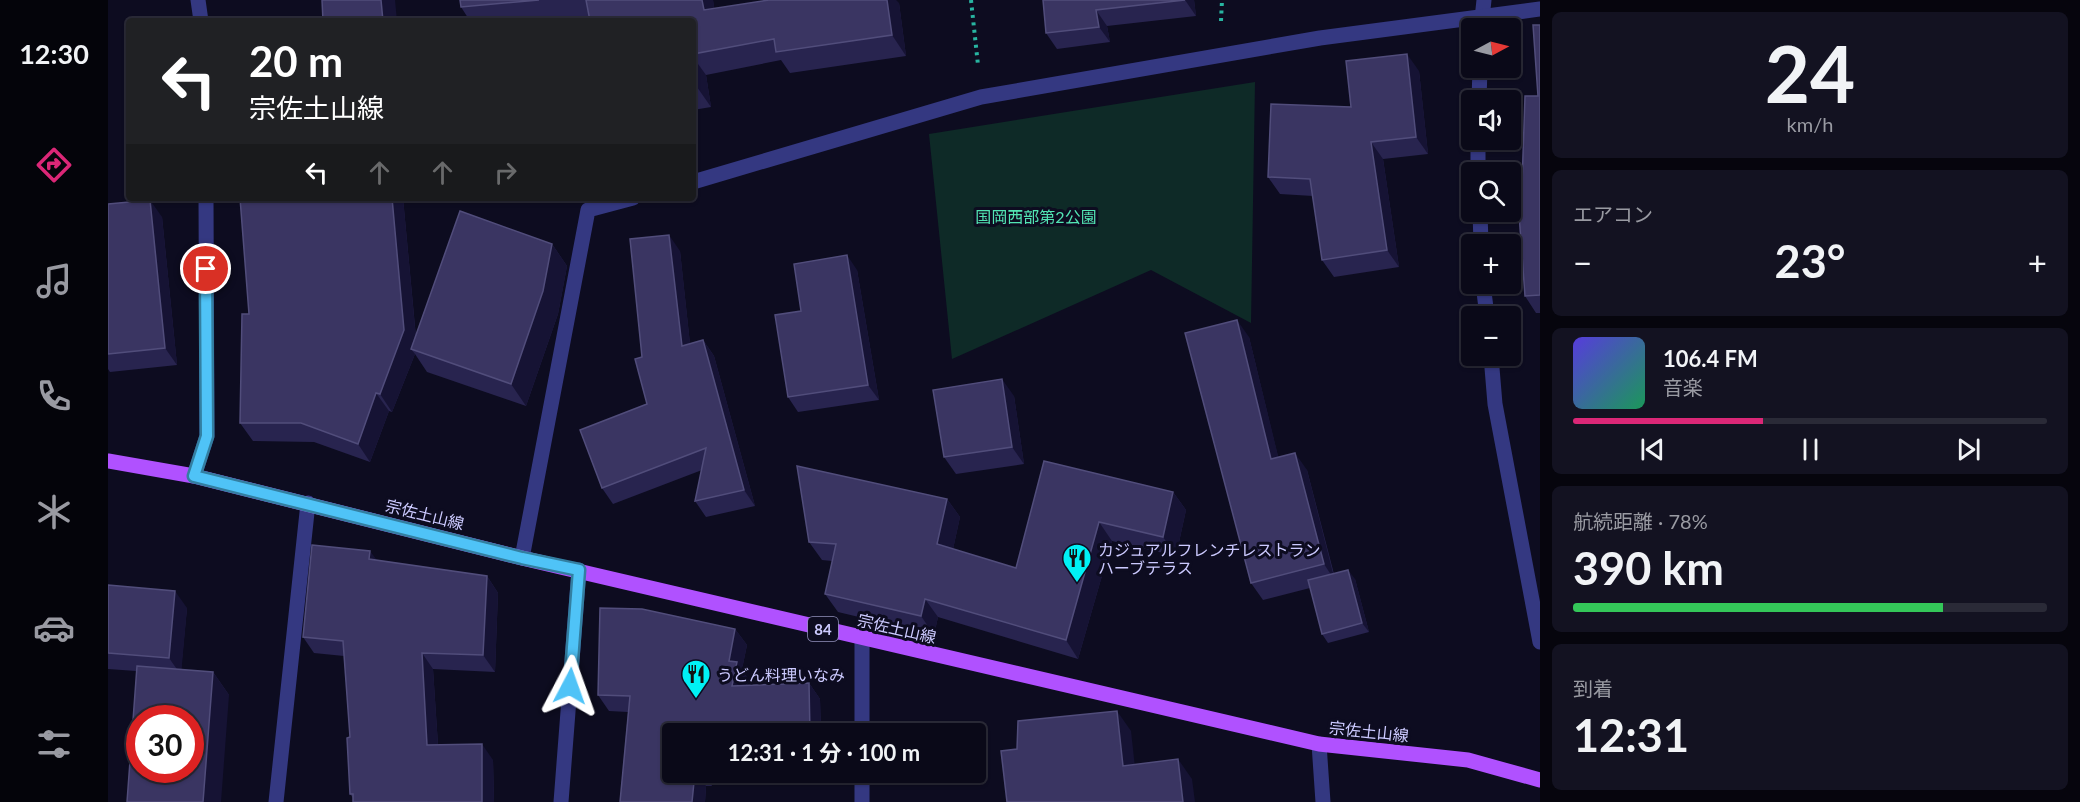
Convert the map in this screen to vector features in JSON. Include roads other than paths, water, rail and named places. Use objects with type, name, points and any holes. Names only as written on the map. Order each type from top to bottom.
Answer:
[{"type":"main road","name":"宗佐土山線","points":[[108,461],[194,476],[522,558],[1319,744],[1468,760],[1540,780]]},
{"type":"street","points":[[198,0],[201,18]]},
{"type":"street","points":[[1482,18],[1484,0]]},
{"type":"street","points":[[1496,18],[1540,9]]},
{"type":"street","points":[[696,181],[981,97],[1320,38],[1461,24]]},
{"type":"street","points":[[194,476],[207,436],[206,201]]},
{"type":"street","points":[[522,558],[588,210],[622,201]]},
{"type":"street","points":[[1492,366],[1496,404],[1540,642]]},
{"type":"street","points":[[276,802],[308,503]]},
{"type":"street","points":[[561,802],[579,570]]},
{"type":"street","points":[[862,638],[862,723]]},
{"type":"street","points":[[1319,744],[1323,802]]},
{"type":"street","points":[[862,783],[862,802]]},
{"type":"place","name":"カジュアルフレンチレストラン ハーブテラス","points":[[1077,584]]},
{"type":"place","name":"うどん料理いなみ","points":[[696,700]]},
{"type":"park label","name":"国岡西部第2公園","points":[[1036,216]]}]
